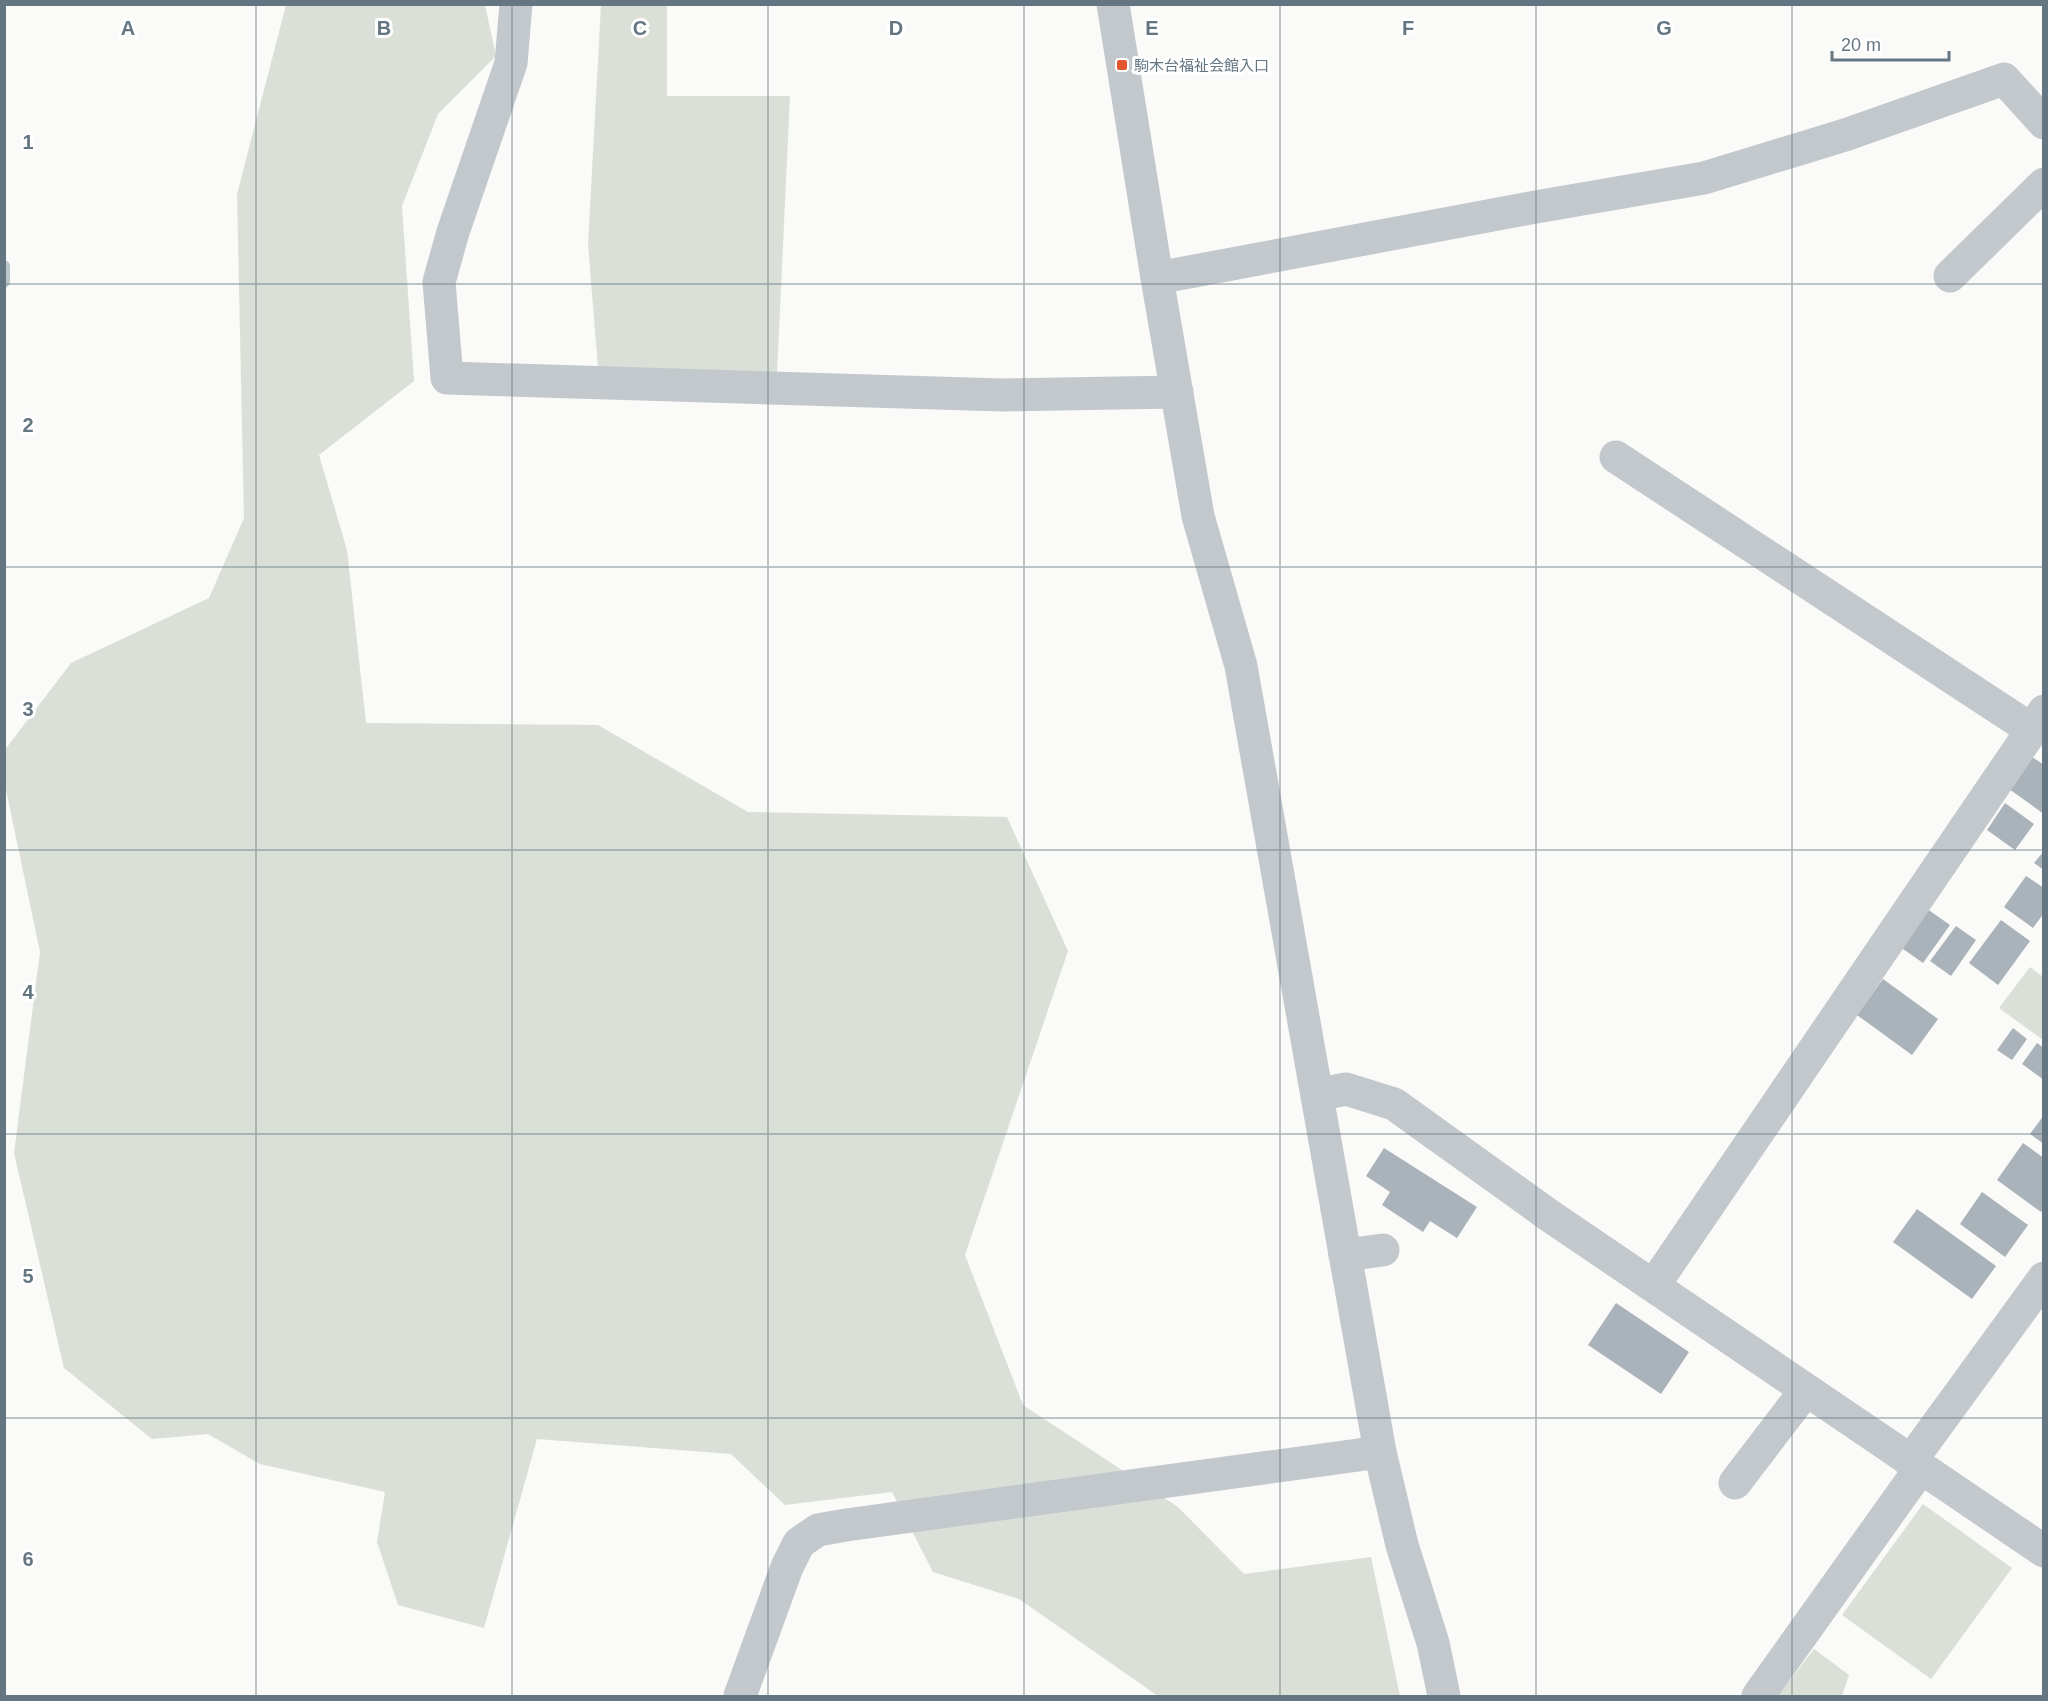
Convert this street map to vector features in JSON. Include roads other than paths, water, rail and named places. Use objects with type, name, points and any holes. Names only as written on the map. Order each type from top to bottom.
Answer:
[{"type":"street","points":[[516,4],[511,63],[453,231],[439,282],[447,378],[1002,394],[1177,392]]},
{"type":"street","points":[[1113,4],[1198,516],[1241,666],[1380,1452],[1402,1545],[1433,1643],[1444,1696]]},
{"type":"street","points":[[1157,278],[1704,178],[1845,135],[2004,79],[2039,110]]},
{"type":"street","points":[[1950,276],[2043,184]]},
{"type":"street","points":[[1616,457],[2038,720],[1654,1285]]},
{"type":"street","points":[[1317,1095],[1346,1089],[1394,1104],[1544,1225],[1654,1285],[1915,1466],[2043,1551]]},
{"type":"street","points":[[1345,1255],[1383,1250]]},
{"type":"street","points":[[1758,1696],[2043,1278]]},
{"type":"street","points":[[1735,1483],[1806,1390]]},
{"type":"street","points":[[740,1696],[787,1567],[799,1543],[818,1530],[1380,1452]]},
{"type":"waterway","points":[[4,266],[4,282]]},
{"type":"place","name":"駒木台福祉会館入口","points":[[1122,65]]}]
